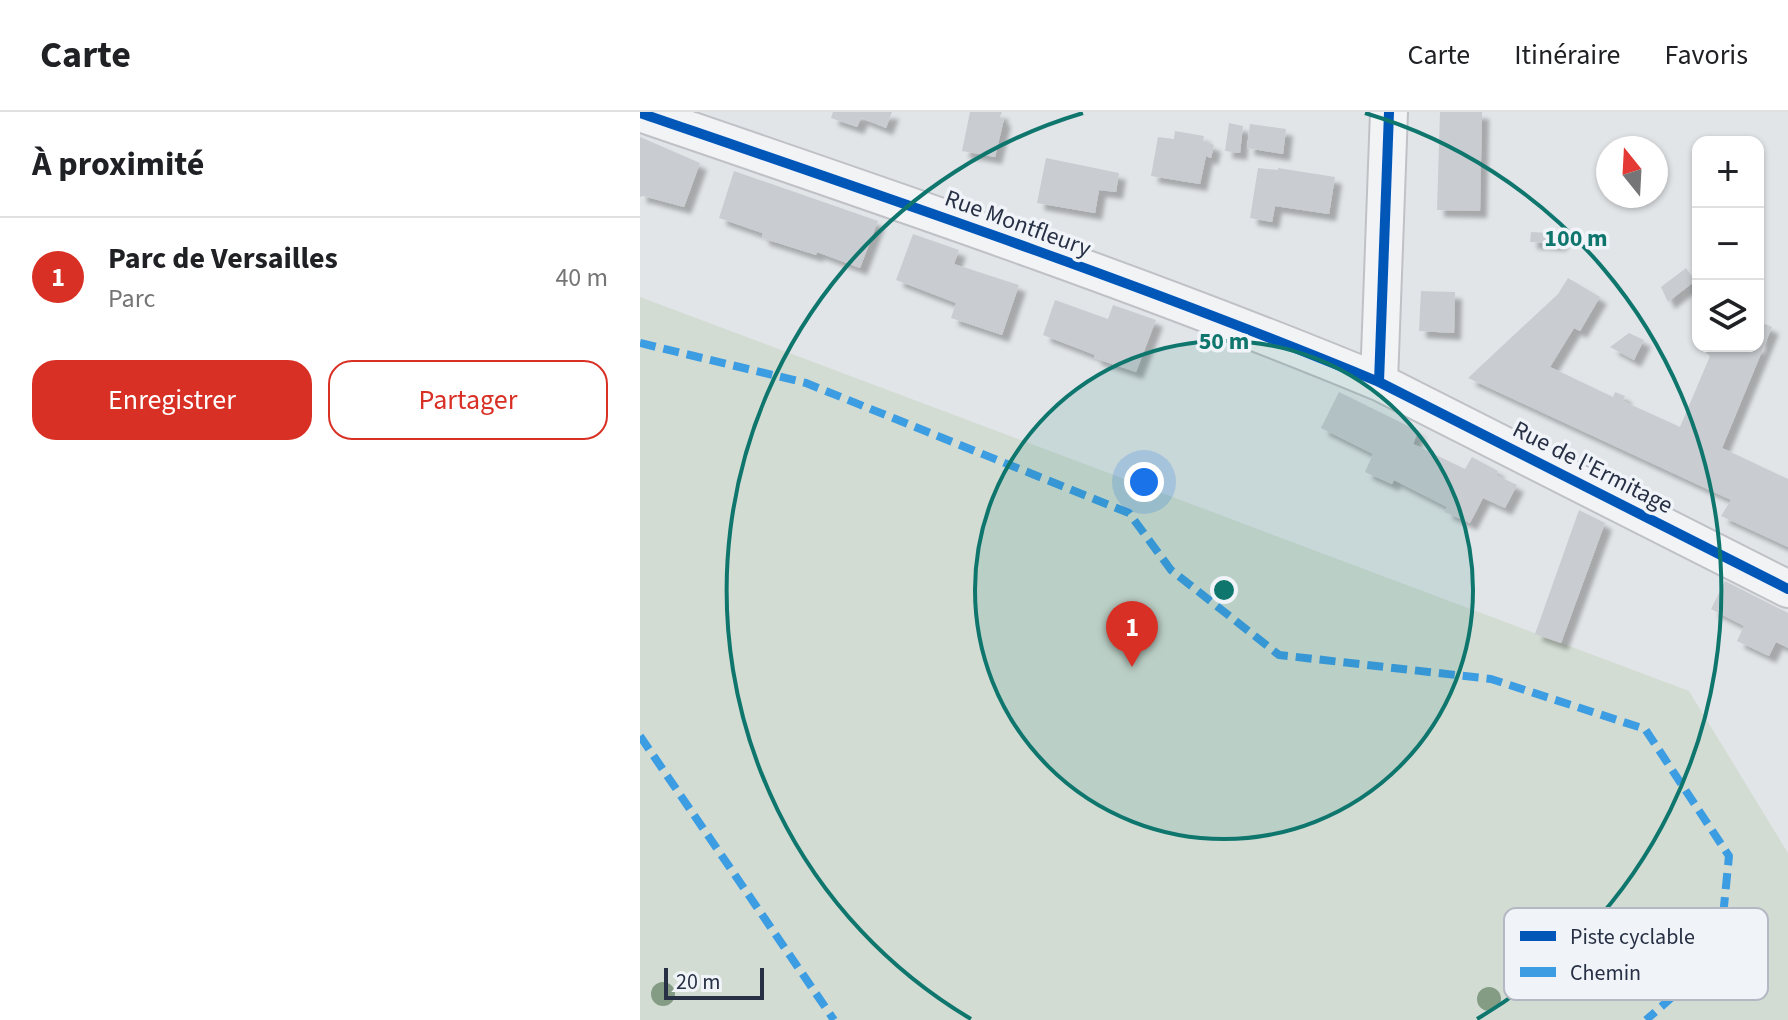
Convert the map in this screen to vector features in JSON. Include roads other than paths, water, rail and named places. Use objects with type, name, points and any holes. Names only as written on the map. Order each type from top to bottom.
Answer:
[{"type":"street","points":[[1379,382],[1389,112]]},
{"type":"street","name":"Rue Montfleury","points":[[640,113],[927,211],[1310,353],[1379,382]]},
{"type":"street","name":"Rue de l'Ermitage","points":[[1379,382],[1788,589]]},
{"type":"place","name":"Parc de Versailles","points":[[1132,667]]}]
